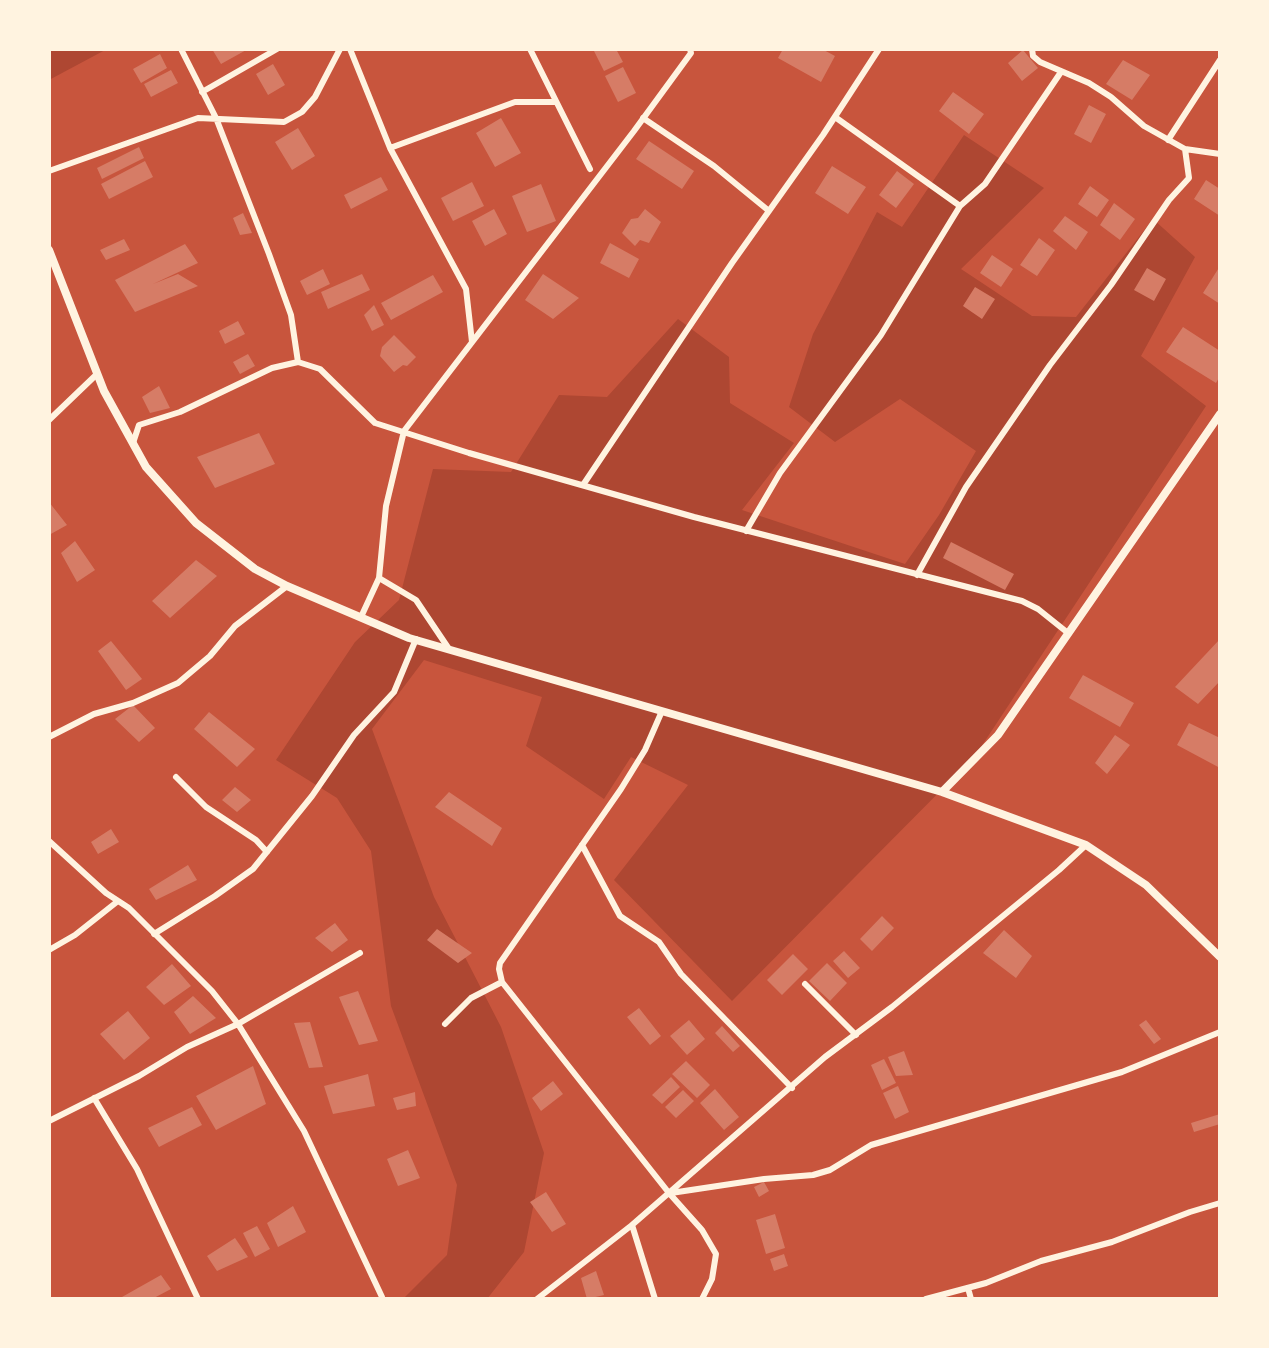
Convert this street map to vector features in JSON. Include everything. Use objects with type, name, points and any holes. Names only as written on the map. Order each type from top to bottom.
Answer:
[{"type":"street","points":[[181,49],[216,118],[291,316],[298,362]]},
{"type":"street","points":[[202,92],[277,49]]},
{"type":"street","points":[[49,171],[198,118],[276,123],[291,119],[302,112],[315,97],[340,49]]},
{"type":"street","points":[[350,49],[390,148],[466,289],[472,342]]},
{"type":"street","points":[[530,49],[590,169]]},
{"type":"street","points":[[361,617],[379,578],[386,506],[404,431],[643,118],[691,53],[690,49]]},
{"type":"street","points":[[583,485],[879,49]]},
{"type":"street","points":[[1032,49],[1033,56],[1040,62],[1089,83],[1111,97],[1143,126],[1168,140],[1185,149],[1220,154]]},
{"type":"street","points":[[1168,140],[1220,60]]},
{"type":"street","points":[[746,531],[780,473],[881,335],[960,206],[985,184],[1060,72]]},
{"type":"street","points":[[390,148],[515,102],[556,102]]},
{"type":"street","points":[[835,117],[960,206]]},
{"type":"street","points":[[643,118],[715,166],[769,211]]},
{"type":"street","points":[[917,575],[967,487],[1049,365],[1111,285],[1169,200],[1189,178],[1185,149]]},
{"type":"street","points":[[49,250],[52,267],[104,391],[146,467],[196,523],[255,569],[287,586],[416,639],[942,792],[1086,845],[1146,885],[1220,957]]},
{"type":"street","points":[[133,443],[139,425],[180,412],[272,368],[298,362],[320,369],[375,422],[469,453],[746,531],[1023,601],[1038,609],[1068,633]]},
{"type":"street","points":[[49,420],[97,374]]},
{"type":"street","points":[[942,792],[998,735],[1220,414]]},
{"type":"street","points":[[379,578],[416,600],[449,649]]},
{"type":"street","points":[[49,737],[94,714],[133,703],[178,683],[210,656],[235,626],[287,586]]},
{"type":"street","points":[[154,934],[253,869],[312,796],[354,735],[394,692],[416,639]]},
{"type":"street","points":[[662,710],[645,750],[500,963],[499,969],[502,982],[669,1193],[702,1230],[716,1254],[712,1279],[702,1299]]},
{"type":"street","points":[[176,777],[206,807],[256,840],[267,852]]},
{"type":"street","points":[[49,841],[129,908],[212,991],[238,1024],[304,1131],[383,1297]]},
{"type":"street","points":[[582,845],[620,916],[659,942],[681,974],[792,1088]]},
{"type":"street","points":[[537,1299],[632,1225],[825,1057],[856,1035],[1086,845]]},
{"type":"street","points":[[49,950],[75,935],[118,901]]},
{"type":"street","points":[[49,1121],[139,1076],[187,1047],[238,1024],[360,953]]},
{"type":"street","points":[[444,1024],[471,998],[502,982]]},
{"type":"street","points":[[805,984],[856,1035]]},
{"type":"street","points":[[669,1193],[764,1179],[813,1175],[830,1170],[871,1145],[1122,1072],[1220,1031]]},
{"type":"street","points":[[94,1098],[137,1169],[198,1299]]},
{"type":"street","points":[[926,1299],[968,1288],[1041,1261],[1112,1242],[1220,1203]]},
{"type":"street","points":[[632,1225],[655,1299]]},
{"type":"street","points":[[968,1288],[971,1299]]},
{"type":"shaded area","points":[[49,49],[107,49],[49,80]]},
{"type":"shaded area","points":[[964,135],[1044,188],[961,269],[1032,316],[1076,317],[1153,219],[1195,257],[1141,356],[1206,406],[975,756],[732,1001],[614,880],[688,785],[631,757],[604,799],[526,746],[542,697],[424,660],[372,729],[434,897],[501,1027],[544,1153],[524,1252],[487,1299],[403,1299],[447,1255],[457,1185],[391,1006],[371,851],[337,798],[276,760],[355,642],[399,600],[433,469],[511,472],[559,395],[607,397],[678,319],[729,357],[730,403],[794,443],[742,510],[905,564],[939,515],[976,451],[900,399],[835,442],[789,407],[813,334],[877,212],[902,227]]},
{"type":"building","points":[[212,49],[248,49],[221,64]]},
{"type":"building","points":[[593,49],[616,49],[623,62],[604,71]]},
{"type":"building","points":[[783,49],[822,49],[835,56],[821,82],[778,58]]},
{"type":"building","points":[[1023,50],[1038,68],[1022,81],[1008,63]]},
{"type":"building","points":[[160,54],[167,68],[141,83],[133,69]]},
{"type":"building","points":[[1123,60],[1150,75],[1132,100],[1106,84]]},
{"type":"building","points":[[273,64],[285,85],[268,95],[256,74]]},
{"type":"building","points":[[623,67],[636,93],[618,102],[605,76]]},
{"type":"building","points":[[171,70],[178,83],[151,97],[144,84]]},
{"type":"building","points":[[953,92],[984,114],[969,134],[939,111]]},
{"type":"building","points":[[1089,105],[1106,114],[1091,143],[1074,134]]},
{"type":"building","points":[[501,118],[521,153],[495,167],[476,133]]},
{"type":"building","points":[[298,128],[315,156],[292,170],[275,142]]},
{"type":"building","points":[[649,141],[694,171],[682,189],[636,159]]},
{"type":"building","points":[[139,147],[144,158],[102,179],[97,168]]},
{"type":"building","points":[[145,161],[153,177],[109,199],[101,184]]},
{"type":"building","points":[[832,166],[866,187],[848,214],[815,193]]},
{"type":"building","points":[[897,171],[914,184],[896,208],[879,195]]},
{"type":"building","points":[[381,177],[388,190],[351,209],[344,195]]},
{"type":"building","points":[[1206,180],[1220,189],[1220,216],[1194,199]]},
{"type":"building","points":[[472,182],[484,206],[453,221],[441,198]]},
{"type":"building","points":[[541,184],[556,221],[527,232],[512,196]]},
{"type":"building","points":[[1090,186],[1109,200],[1097,217],[1078,204]]},
{"type":"building","points":[[1114,203],[1135,219],[1120,240],[1100,225]]},
{"type":"building","points":[[494,209],[507,234],[485,246],[472,221]]},
{"type":"building","points":[[645,209],[661,222],[649,243],[640,240],[635,246],[622,233],[631,219],[638,218]]},
{"type":"building","points":[[243,213],[252,233],[240,235],[233,218]]},
{"type":"building","points":[[1065,216],[1088,232],[1076,250],[1053,231]]},
{"type":"building","points":[[1039,238],[1055,250],[1037,276],[1020,265]]},
{"type":"building","points":[[124,239],[130,250],[106,260],[100,250]]},
{"type":"building","points":[[610,243],[639,259],[629,278],[600,263]]},
{"type":"building","points":[[185,244],[198,263],[153,284],[178,274],[198,286],[135,312],[115,280]]},
{"type":"building","points":[[992,255],[1013,269],[1001,287],[980,273]]},
{"type":"building","points":[[1220,266],[1220,304],[1203,293]]},
{"type":"building","points":[[1147,268],[1166,279],[1154,301],[1134,290]]},
{"type":"building","points":[[323,269],[330,284],[307,295],[300,281]]},
{"type":"building","points":[[362,274],[370,290],[328,309],[321,292]]},
{"type":"building","points":[[543,274],[579,298],[553,319],[525,300]]},
{"type":"building","points":[[433,275],[443,292],[391,320],[381,303]]},
{"type":"building","points":[[975,287],[995,299],[982,319],[963,306]]},
{"type":"building","points":[[374,305],[384,325],[372,331],[364,315]]},
{"type":"building","points":[[238,321],[245,334],[225,344],[219,331]]},
{"type":"building","points":[[1183,327],[1220,351],[1220,376],[1216,383],[1166,352]]},
{"type":"building","points":[[394,335],[416,357],[407,366],[403,365],[394,372],[380,356],[382,347]]},
{"type":"building","points":[[248,354],[255,366],[240,374],[233,362]]},
{"type":"building","points":[[159,386],[170,408],[150,413],[142,397]]},
{"type":"building","points":[[259,433],[275,464],[215,488],[197,457]]},
{"type":"building","points":[[49,502],[67,525],[49,535]]},
{"type":"building","points":[[75,541],[95,570],[77,582],[61,553]]},
{"type":"building","points":[[951,542],[1014,574],[1005,590],[943,558]]},
{"type":"building","points":[[196,560],[217,576],[170,618],[152,601]]},
{"type":"building","points":[[1220,639],[1220,681],[1198,704],[1175,687]]},
{"type":"building","points":[[111,641],[142,679],[126,690],[98,651]]},
{"type":"building","points":[[1083,675],[1134,703],[1120,727],[1069,698]]},
{"type":"building","points":[[133,705],[155,728],[139,742],[115,719]]},
{"type":"building","points":[[209,712],[255,749],[237,767],[194,729]]},
{"type":"building","points":[[1189,723],[1220,738],[1220,768],[1177,745]]},
{"type":"building","points":[[1115,735],[1130,745],[1107,774],[1095,763]]},
{"type":"building","points":[[235,787],[251,800],[237,812],[222,800]]},
{"type":"building","points":[[449,792],[502,828],[492,846],[435,807]]},
{"type":"building","points":[[111,829],[119,842],[98,854],[91,842]]},
{"type":"building","points":[[188,865],[197,880],[156,900],[149,889]]},
{"type":"building","points":[[882,916],[894,928],[872,951],[860,939]]},
{"type":"building","points":[[335,923],[348,940],[332,952],[315,938]]},
{"type":"building","points":[[437,929],[472,953],[458,963],[427,940]]},
{"type":"building","points":[[1004,930],[1032,956],[1016,978],[983,953]]},
{"type":"building","points":[[844,951],[860,968],[848,978],[833,961]]},
{"type":"building","points":[[793,954],[808,969],[782,995],[767,980]]},
{"type":"building","points":[[827,963],[847,983],[830,1001],[809,981]]},
{"type":"building","points":[[172,964],[191,986],[164,1005],[146,987]]},
{"type":"building","points":[[358,991],[378,1041],[359,1045],[339,997]]},
{"type":"building","points":[[193,996],[216,1018],[190,1034],[174,1012]]},
{"type":"building","points":[[639,1008],[661,1036],[650,1045],[627,1017]]},
{"type":"building","points":[[128,1011],[150,1038],[124,1060],[100,1034]]},
{"type":"building","points":[[689,1020],[705,1039],[687,1055],[670,1036]]},
{"type":"building","points":[[1146,1020],[1161,1039],[1154,1044],[1139,1025]]},
{"type":"building","points":[[310,1022],[323,1067],[309,1068],[294,1023]]},
{"type":"building","points":[[722,1026],[740,1046],[733,1052],[715,1033]]},
{"type":"building","points":[[904,1051],[913,1075],[896,1076],[888,1057]]},
{"type":"building","points":[[884,1059],[896,1083],[882,1090],[871,1065]]},
{"type":"building","points":[[686,1061],[710,1085],[697,1098],[672,1074]]},
{"type":"building","points":[[253,1066],[266,1104],[216,1130],[196,1096]]},
{"type":"building","points":[[368,1074],[375,1106],[333,1114],[324,1086]]},
{"type":"building","points":[[671,1077],[680,1087],[662,1104],[652,1095]]},
{"type":"building","points":[[553,1081],[563,1094],[541,1111],[532,1098]]},
{"type":"building","points":[[898,1086],[909,1112],[895,1119],[883,1093]]},
{"type":"building","points":[[715,1089],[739,1117],[724,1130],[700,1103]]},
{"type":"building","points":[[683,1090],[694,1101],[676,1118],[665,1107]]},
{"type":"building","points":[[415,1092],[416,1106],[397,1110],[393,1098]]},
{"type":"building","points":[[192,1107],[202,1125],[159,1147],[148,1128]]},
{"type":"building","points":[[1220,1114],[1220,1124],[1194,1132],[1191,1123]]},
{"type":"building","points":[[408,1150],[420,1178],[398,1186],[387,1159]]},
{"type":"building","points":[[764,1182],[769,1191],[759,1197],[754,1187]]},
{"type":"building","points":[[546,1192],[566,1224],[552,1232],[530,1202]]},
{"type":"building","points":[[293,1206],[306,1232],[278,1247],[267,1223]]},
{"type":"building","points":[[775,1214],[785,1248],[766,1254],[756,1220]]},
{"type":"building","points":[[257,1226],[270,1249],[255,1257],[243,1233]]},
{"type":"building","points":[[235,1238],[248,1257],[217,1271],[207,1256]]},
{"type":"building","points":[[784,1254],[788,1266],[774,1271],[770,1259]]},
{"type":"building","points":[[596,1271],[604,1295],[587,1299],[581,1278]]},
{"type":"building","points":[[161,1275],[171,1289],[152,1299],[123,1299],[122,1297]]}]
